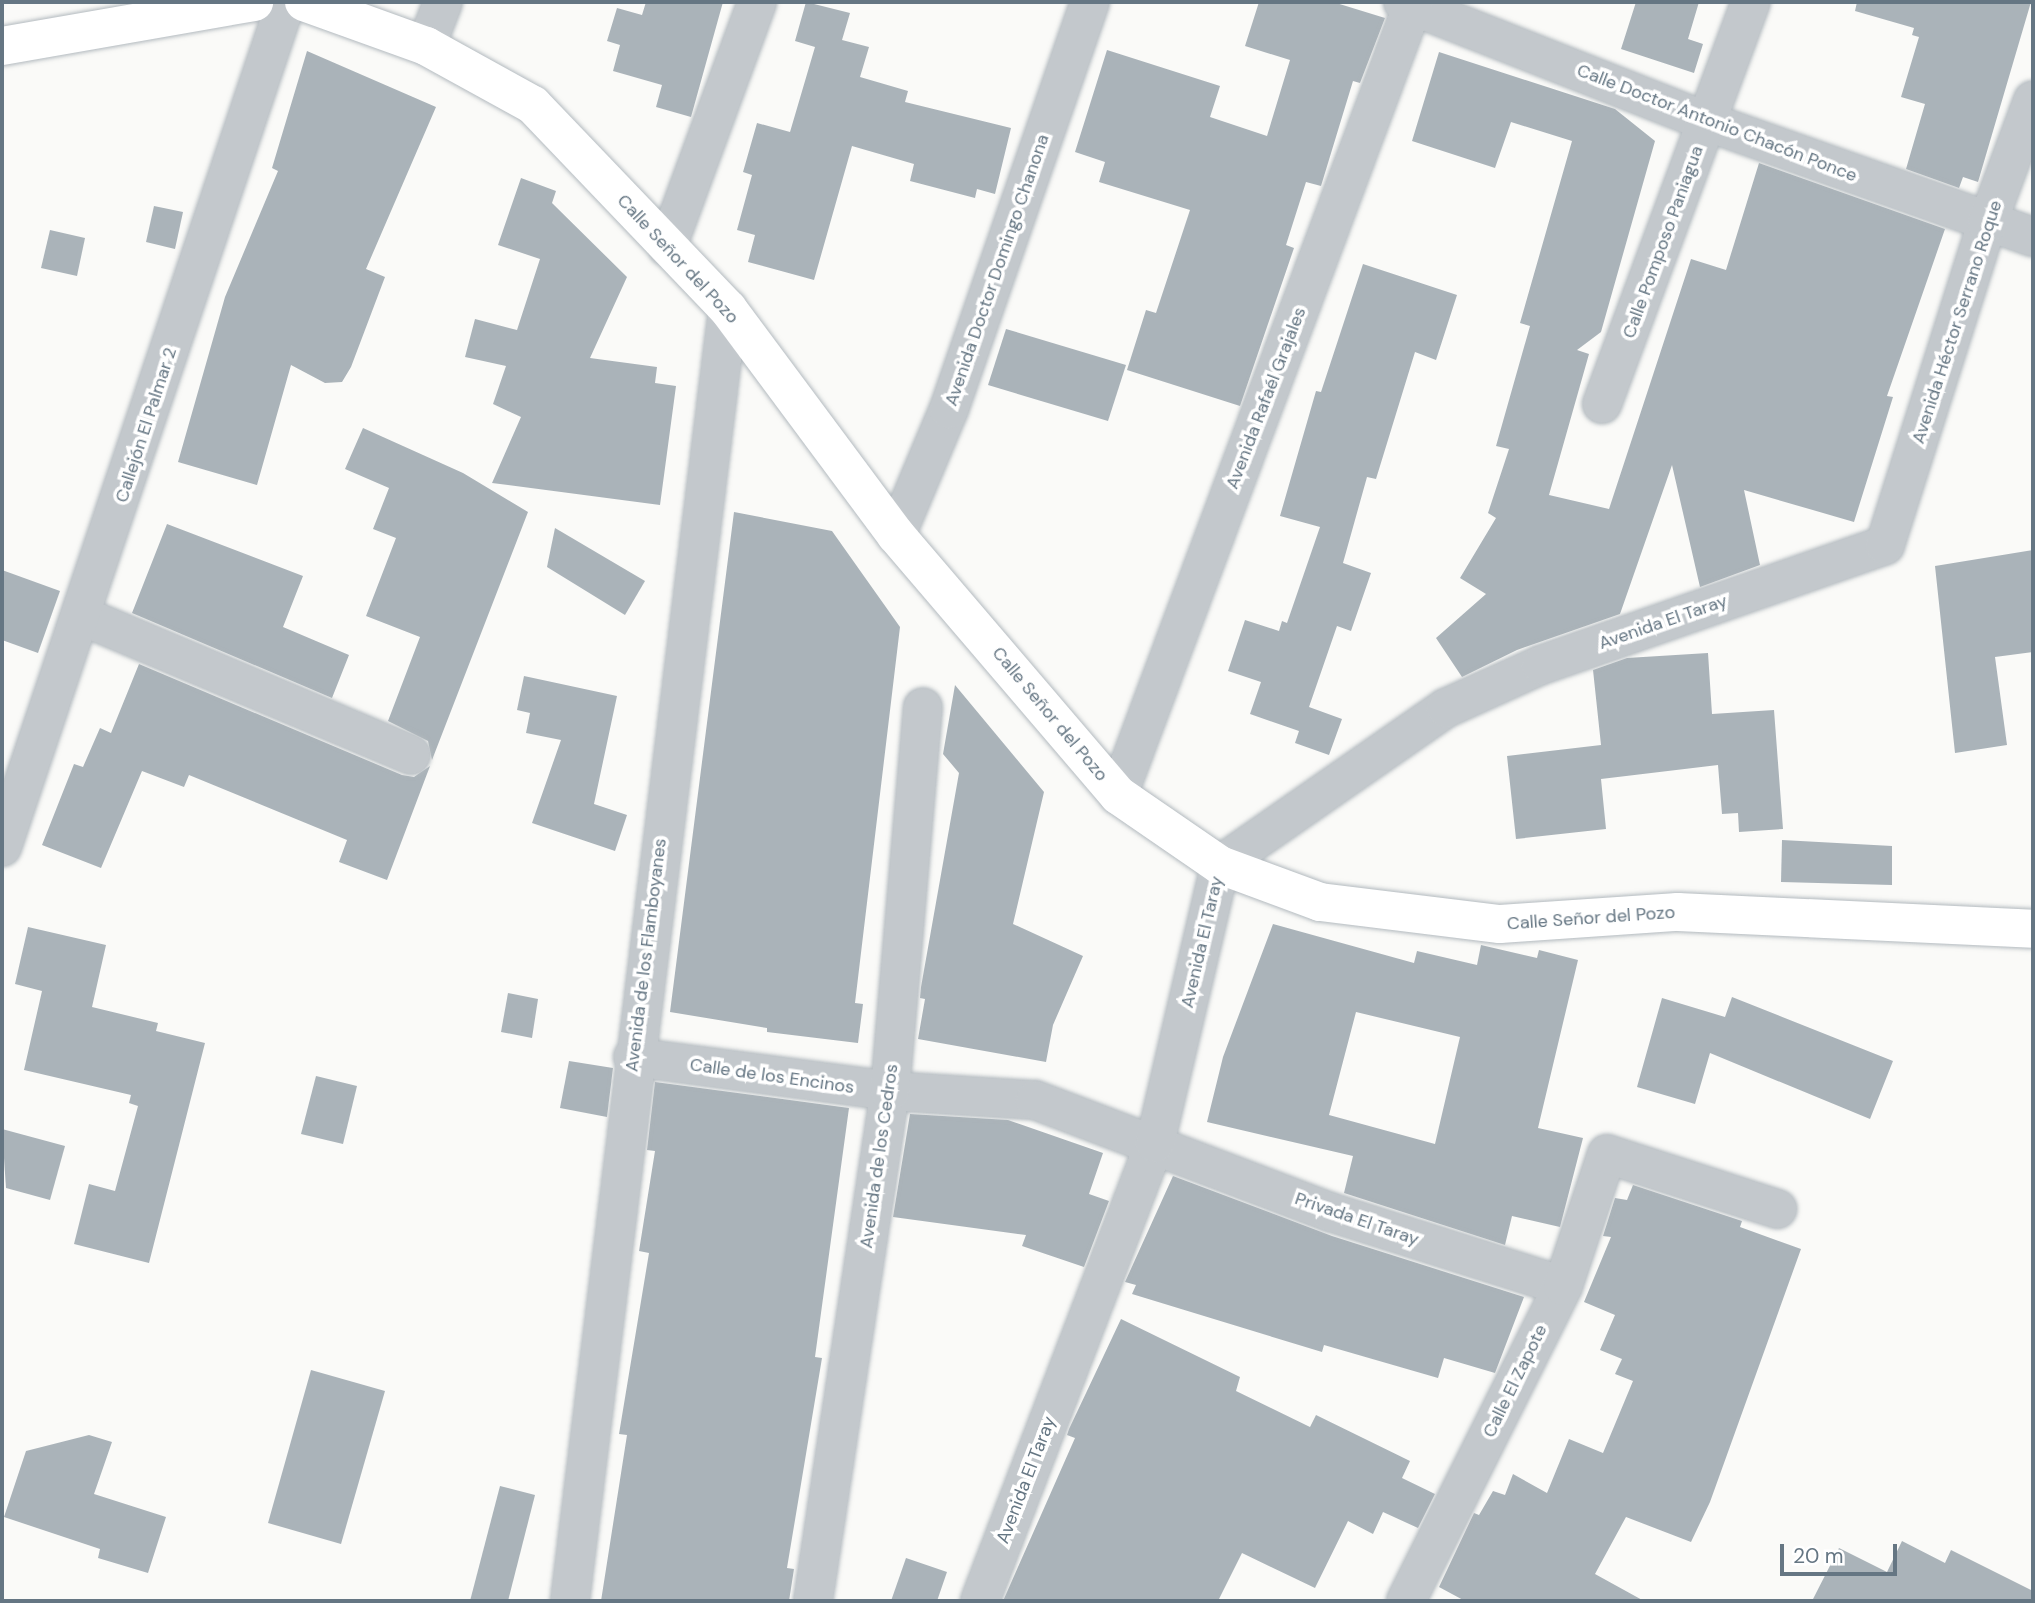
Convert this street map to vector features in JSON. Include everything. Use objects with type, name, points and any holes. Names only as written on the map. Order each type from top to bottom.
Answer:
[{"type":"street","points":[[2,46],[254,2]]},
{"type":"street","name":"Callejón El Palmar 2","points":[[2,847],[82,616],[286,2]]},
{"type":"street","name":"Calle Señor del Pozo","points":[[304,2],[426,47],[533,105],[728,309],[896,535],[1118,795],[1220,865],[1320,902],[1500,924],[1678,912],[2033,929]]},
{"type":"street","points":[[426,47],[443,2]]},
{"type":"street","points":[[667,247],[757,2]]},
{"type":"street","name":"Avenida Doctor Domingo Chanona","points":[[896,535],[949,409],[1090,2]]},
{"type":"street","name":"Calle Pomposo Paniagua","points":[[1602,404],[1751,2]]},
{"type":"street","name":"Calle Doctor Antonio Chacón Ponce","points":[[1410,3],[1708,122],[1987,224],[2033,237]]},
{"type":"street","name":"Avenida Rafaél Grajales","points":[[1118,795],[1410,3]]},
{"type":"street","name":"Avenida Héctor Serrano Roque","points":[[1885,545],[1987,224],[2033,100]]},
{"type":"street","name":"Avenida de los Flamboyanes","points":[[570,1601],[633,1057],[728,309]]},
{"type":"street","name":"Avenida El Taray","points":[[980,1601],[1155,1143],[1220,865],[1446,708],[1541,665],[1885,545]]},
{"type":"street","points":[[82,616],[411,755]]},
{"type":"street","name":"Avenida de los Cedros","points":[[813,1601],[890,1091],[923,707]]},
{"type":"street","name":"Calle de los Encinos","points":[[633,1057],[890,1091],[1035,1100],[1155,1143]]},
{"type":"street","name":"Privada El Taray","points":[[1155,1143],[1330,1212],[1563,1286]]},
{"type":"street","name":"Calle El Zapote","points":[[1406,1601],[1563,1286],[1607,1154],[1777,1209]]},
{"type":"building","points":[[646,2],[723,2],[691,117],[656,107],[662,85],[613,71],[620,45],[607,41],[617,8],[642,15]]},
{"type":"building","points":[[806,2],[850,13],[842,40],[869,47],[860,77],[908,91],[905,102],[1011,128],[995,194],[977,189],[975,198],[910,181],[914,164],[852,146],[814,280],[748,262],[755,235],[737,230],[752,175],[743,172],[757,123],[790,132],[815,47],[795,41]]},
{"type":"building","points":[[1259,2],[1333,2],[1385,18],[1360,83],[1353,81],[1321,186],[1306,182],[1286,245],[1294,248],[1240,406],[1127,370],[1146,310],[1156,313],[1190,210],[1099,182],[1105,162],[1075,152],[1107,50],[1220,86],[1210,117],[1267,136],[1290,60],[1245,46]]},
{"type":"building","points":[[1636,2],[1699,2],[1688,39],[1703,44],[1694,73],[1621,49]]},
{"type":"building","points":[[1857,2],[2031,2],[1978,182],[1963,177],[1959,188],[1906,169],[1925,104],[1901,97],[1919,37],[1912,35],[1914,28],[1855,11]]},
{"type":"building","points":[[307,51],[436,107],[366,269],[385,277],[351,367],[342,382],[325,383],[291,365],[257,485],[178,462],[225,297],[278,171],[272,168]]},
{"type":"building","points":[[1439,52],[1615,109],[1655,141],[1601,332],[1577,350],[1589,354],[1549,495],[1609,509],[1691,259],[1726,270],[1759,163],[1945,229],[1887,396],[1893,397],[1854,522],[1744,490],[1760,565],[1700,587],[1672,465],[1620,614],[1517,650],[1462,677],[1436,638],[1486,594],[1460,578],[1496,518],[1488,513],[1509,449],[1496,446],[1530,326],[1520,323],[1572,141],[1511,122],[1495,168],[1412,141]]},
{"type":"building","points":[[521,178],[556,191],[552,203],[627,277],[590,358],[657,367],[655,383],[676,386],[660,505],[492,483],[521,417],[493,404],[506,366],[465,357],[475,319],[517,330],[540,259],[498,245]]},
{"type":"building","points":[[154,206],[183,212],[175,249],[146,242]]},
{"type":"building","points":[[50,230],[85,238],[77,276],[41,268]]},
{"type":"building","points":[[1363,264],[1457,295],[1436,360],[1415,352],[1376,479],[1367,477],[1343,563],[1371,573],[1351,631],[1337,626],[1309,707],[1342,719],[1329,755],[1295,743],[1299,731],[1250,714],[1261,682],[1228,671],[1245,620],[1279,631],[1282,621],[1287,623],[1320,527],[1280,516],[1316,391],[1321,392]]},
{"type":"building","points":[[1006,329],[1126,365],[1108,421],[988,385]]},
{"type":"building","points":[[363,428],[463,473],[528,512],[432,760],[428,741],[388,721],[420,637],[366,616],[396,538],[373,529],[389,488],[345,469]]},
{"type":"building","points":[[734,512],[832,531],[900,627],[855,1003],[863,1004],[858,1043],[767,1032],[767,1028],[670,1012]]},
{"type":"building","points":[[167,524],[303,576],[283,627],[349,655],[332,698],[132,613]]},
{"type":"building","points":[[555,528],[645,581],[625,615],[547,567]]},
{"type":"building","points":[[2033,550],[2033,652],[1995,657],[2007,745],[1955,753],[1935,566]]},
{"type":"building","points":[[2,570],[60,591],[38,653],[2,640]]},
{"type":"building","points":[[1708,653],[1712,714],[1774,710],[1783,829],[1739,832],[1738,813],[1722,814],[1718,765],[1601,779],[1606,829],[1516,839],[1507,756],[1601,745],[1593,670],[1627,658]]},
{"type":"building","points":[[139,664],[402,775],[414,777],[430,766],[387,880],[339,862],[347,840],[189,775],[184,787],[142,771],[101,868],[42,845],[74,764],[83,767],[100,728],[111,733]]},
{"type":"building","points":[[524,676],[617,696],[594,804],[627,815],[615,851],[532,823],[561,740],[526,733],[530,713],[517,710]]},
{"type":"building","points":[[955,685],[1044,792],[1013,924],[1083,956],[1053,1025],[1046,1062],[918,1039],[925,999],[920,998],[921,987],[959,773],[943,754]]},
{"type":"building","points":[[1782,840],[1892,846],[1892,885],[1781,882]]},
{"type":"building","points":[[1273,924],[1414,963],[1417,951],[1477,965],[1481,945],[1537,958],[1539,950],[1578,960],[1538,1128],[1583,1138],[1560,1227],[1512,1216],[1505,1245],[1344,1193],[1353,1156],[1207,1122],[1223,1057]],"holes":[[[1356,1012],[1460,1037],[1435,1144],[1329,1115]]]},
{"type":"building","points":[[28,927],[106,945],[92,1007],[158,1023],[156,1031],[205,1043],[149,1263],[74,1244],[89,1184],[115,1191],[138,1106],[129,1103],[131,1095],[24,1070],[42,991],[15,984]]},
{"type":"building","points":[[508,993],[538,999],[532,1038],[501,1032]]},
{"type":"building","points":[[1732,997],[1893,1061],[1870,1119],[1710,1053],[1695,1104],[1637,1087],[1662,998],[1725,1017]]},
{"type":"building","points":[[569,1061],[613,1068],[607,1117],[560,1108]]},
{"type":"building","points":[[316,1076],[357,1086],[343,1144],[301,1134]]},
{"type":"building","points":[[655,1082],[849,1108],[815,1357],[822,1358],[787,1568],[794,1569],[789,1601],[601,1601],[627,1435],[619,1434],[649,1253],[639,1251],[655,1151],[647,1150]]},
{"type":"building","points":[[910,1114],[1008,1120],[1103,1153],[1089,1194],[1109,1201],[1084,1267],[1022,1246],[1026,1235],[893,1217]]},
{"type":"building","points":[[2,1129],[65,1146],[50,1200],[6,1188]]},
{"type":"building","points":[[1173,1176],[1332,1236],[1524,1297],[1495,1373],[1444,1358],[1438,1378],[1324,1345],[1322,1352],[1132,1294],[1136,1285],[1125,1282]]},
{"type":"building","points":[[1633,1185],[1742,1221],[1740,1227],[1801,1249],[1710,1502],[1691,1542],[1626,1517],[1595,1574],[1644,1601],[1465,1601],[1439,1587],[1474,1513],[1479,1515],[1493,1491],[1505,1495],[1513,1474],[1547,1493],[1569,1439],[1603,1453],[1633,1381],[1615,1374],[1622,1359],[1600,1350],[1615,1315],[1584,1302],[1611,1237],[1603,1236],[1615,1198],[1627,1200]]},
{"type":"building","points":[[1121,1319],[1240,1377],[1236,1391],[1310,1427],[1316,1415],[1410,1461],[1402,1478],[1435,1494],[1418,1528],[1383,1512],[1373,1534],[1348,1521],[1315,1588],[1242,1553],[1218,1601],[1003,1601],[1075,1438],[1067,1435],[1069,1429]]},
{"type":"building","points":[[311,1370],[385,1391],[341,1544],[268,1523]]},
{"type":"building","points":[[89,1435],[112,1442],[94,1494],[166,1517],[148,1573],[98,1558],[100,1549],[4,1517],[26,1451]]},
{"type":"building","points":[[500,1486],[535,1495],[508,1601],[470,1601]]},
{"type":"building","points":[[1902,1541],[1945,1563],[1951,1550],[2033,1591],[2033,1601],[1812,1601],[1839,1548],[1887,1572]]},
{"type":"building","points":[[906,1558],[947,1572],[937,1601],[891,1601]]}]
